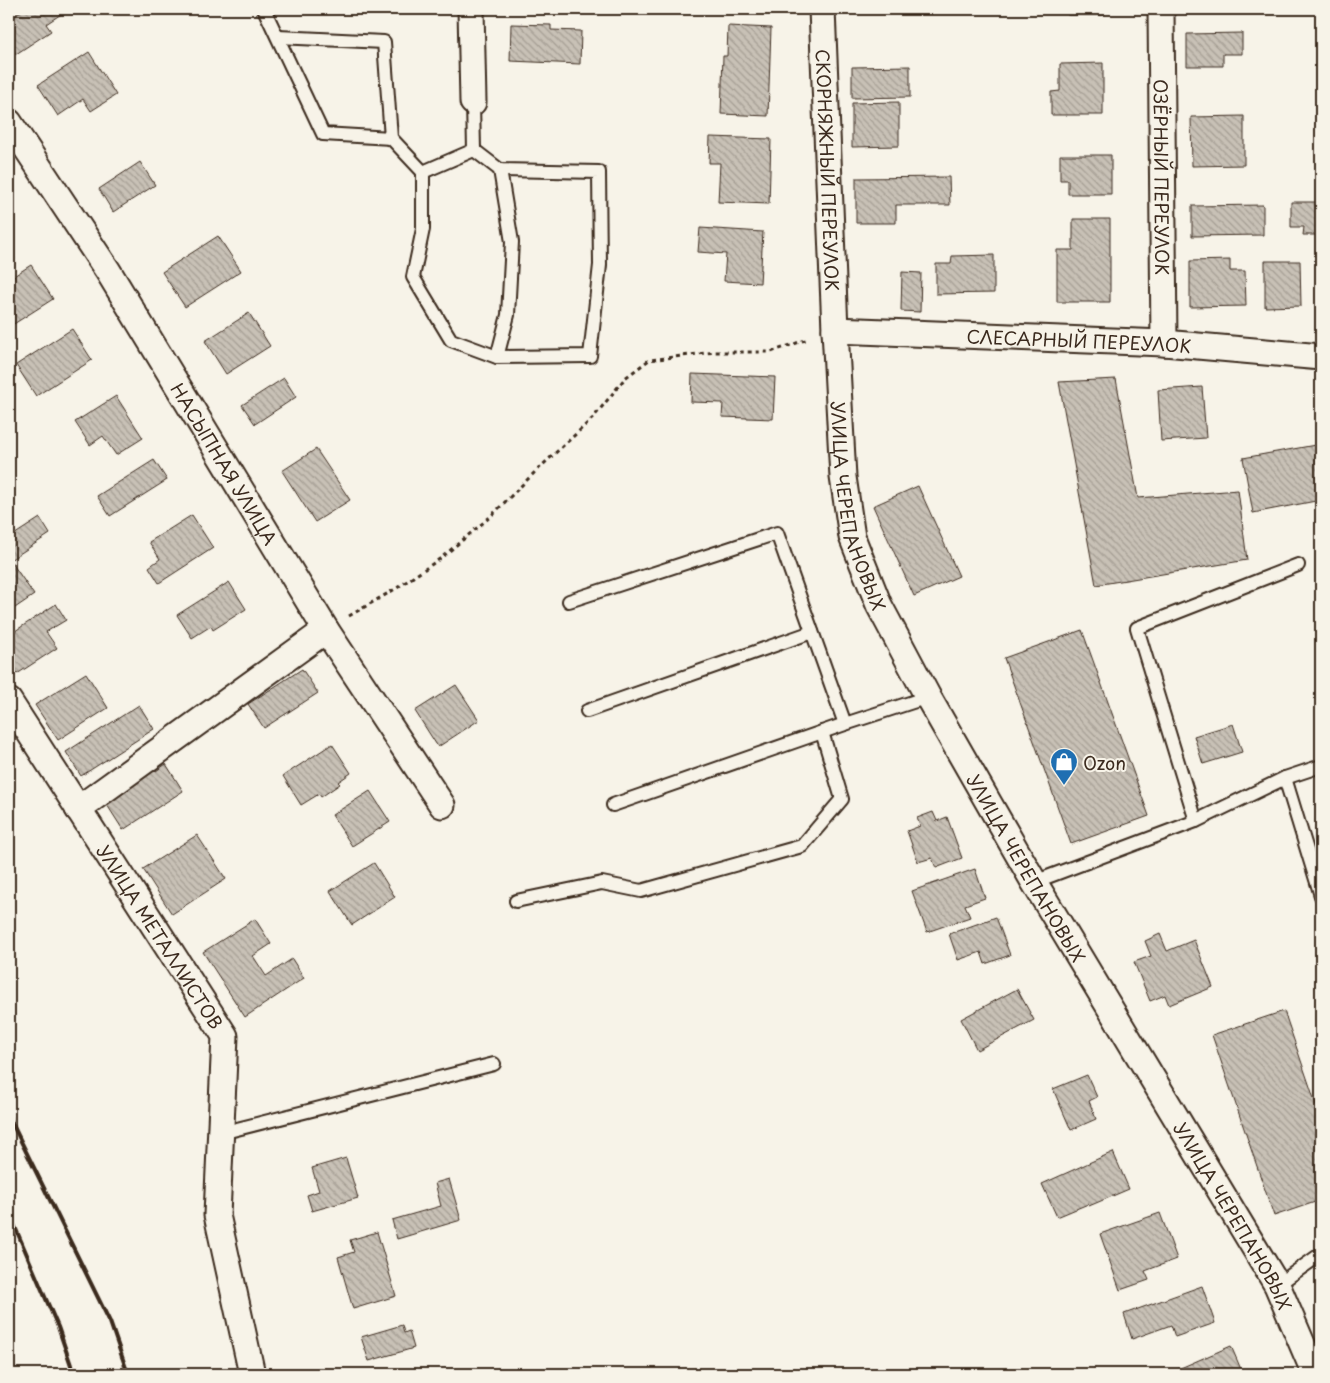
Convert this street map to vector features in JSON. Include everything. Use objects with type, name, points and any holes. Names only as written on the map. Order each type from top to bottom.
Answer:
[{"type":"street","points":[[471,9],[473,102]]},
{"type":"street","name":"СКОРНЯЖНЫЙ ПЕРЕУЛОК","points":[[822,9],[835,330]]},
{"type":"street","name":"ОЗЁРНЫЙ ПЕРЕУЛОК","points":[[1161,9],[1164,343]]},
{"type":"street","name":"НАСЫПНАЯ УЛИЦА","points":[[9,122],[108,271],[326,630],[442,805]]},
{"type":"street","name":"СЛЕСАРНЫЙ ПЕРЕУЛОК","points":[[835,330],[1164,343],[1321,357]]},
{"type":"street","name":"УЛИЦА ЧЕРЕПАНОВЫХ","points":[[835,330],[843,477],[852,537],[879,605],[928,697],[1034,882],[1277,1285],[1315,1374]]},
{"type":"street","points":[[78,809],[326,630]]},
{"type":"street","name":"УЛИЦА МЕТАЛЛИСТОВ","points":[[9,701],[225,1036],[217,1215],[252,1374]]},
{"type":"lane","points":[[264,9],[323,134],[391,138]]},
{"type":"lane","points":[[278,37],[384,42],[391,138],[423,172],[423,229],[413,278],[451,340],[497,357],[590,356],[600,265],[599,172],[500,170],[474,150]]},
{"type":"lane","points":[[473,102],[474,150]]},
{"type":"lane","points":[[423,172],[474,150]]},
{"type":"lane","points":[[497,357],[508,315],[512,242],[500,170]]},
{"type":"lane","points":[[569,600],[777,533],[845,724]]},
{"type":"lane","points":[[1196,821],[1137,628],[1298,565]]},
{"type":"lane","points":[[587,711],[812,632]]},
{"type":"lane","points":[[613,805],[928,697]]},
{"type":"lane","points":[[516,901],[602,883],[641,891],[802,846],[842,799],[822,732]]},
{"type":"lane","points":[[1034,882],[1196,821],[1285,778],[1321,766]]},
{"type":"lane","points":[[1285,778],[1321,896]]},
{"type":"lane","points":[[221,1133],[494,1064]]},
{"type":"lane","points":[[1277,1285],[1321,1254]]},
{"type":"path","points":[[326,630],[412,578],[490,517],[535,472],[594,418],[625,378],[649,360],[715,352],[771,352],[835,330]]},
{"type":"building","points":[[24,9],[69,9],[46,24],[51,31],[16,54],[9,42],[9,19]]},
{"type":"building","points":[[716,9],[768,9],[768,13],[716,11]]},
{"type":"building","points":[[1068,9],[1103,9],[1103,15],[1068,15]]},
{"type":"building","points":[[511,24],[551,25],[551,30],[581,31],[580,64],[510,61]]},
{"type":"building","points":[[728,26],[771,28],[768,116],[721,114],[723,56],[727,56]]},
{"type":"building","points":[[1242,33],[1242,54],[1223,54],[1223,66],[1187,66],[1187,34]]},
{"type":"building","points":[[89,52],[116,95],[91,111],[83,99],[58,116],[38,85]]},
{"type":"building","points":[[1103,63],[1103,115],[1051,115],[1051,92],[1060,91],[1060,64]]},
{"type":"building","points":[[910,66],[910,97],[852,98],[852,67]]},
{"type":"building","points":[[899,102],[899,146],[852,147],[852,103]]},
{"type":"building","points":[[1244,116],[1244,165],[1192,166],[1191,117]]},
{"type":"building","points":[[710,137],[771,139],[769,204],[718,202],[720,163],[709,163]]},
{"type":"building","points":[[1060,155],[1111,155],[1111,194],[1068,194],[1068,180],[1060,180]]},
{"type":"building","points":[[140,162],[155,185],[113,212],[99,189]]},
{"type":"building","points":[[949,177],[950,205],[896,205],[896,223],[856,223],[856,178]]},
{"type":"building","points":[[1291,202],[1321,202],[1321,235],[1303,235],[1304,227],[1291,227]]},
{"type":"building","points":[[1263,205],[1263,235],[1192,236],[1192,206]]},
{"type":"building","points":[[1073,219],[1110,219],[1110,302],[1057,302],[1057,250],[1073,250]]},
{"type":"building","points":[[700,228],[763,232],[760,283],[724,281],[726,254],[698,252]]},
{"type":"building","points":[[218,236],[241,271],[185,307],[162,272]]},
{"type":"building","points":[[9,250],[15,259],[9,263]]},
{"type":"building","points":[[994,255],[994,293],[936,294],[936,264],[951,264],[952,256]]},
{"type":"building","points":[[1230,260],[1230,271],[1245,271],[1246,306],[1190,307],[1190,261]]},
{"type":"building","points":[[1265,261],[1300,261],[1301,306],[1265,307]]},
{"type":"building","points":[[31,265],[53,299],[9,327],[9,279]]},
{"type":"building","points":[[902,272],[921,273],[920,312],[901,311]]},
{"type":"building","points":[[249,313],[270,346],[226,374],[205,341]]},
{"type":"building","points":[[72,329],[92,360],[36,396],[16,365]]},
{"type":"building","points":[[692,374],[775,377],[773,419],[722,417],[723,403],[691,402]]},
{"type":"building","points":[[284,378],[296,397],[255,424],[242,405]]},
{"type":"building","points":[[1116,379],[1138,498],[1238,490],[1247,560],[1096,585],[1059,382]]},
{"type":"building","points":[[1202,387],[1206,438],[1161,441],[1158,390]]},
{"type":"building","points":[[116,396],[143,438],[116,455],[103,436],[90,445],[75,422]]},
{"type":"building","points":[[1321,444],[1321,500],[1253,513],[1243,458]]},
{"type":"building","points":[[316,449],[350,500],[315,522],[282,471]]},
{"type":"building","points":[[154,460],[167,480],[110,516],[97,496]]},
{"type":"building","points":[[918,486],[959,576],[914,596],[873,506]]},
{"type":"building","points":[[192,515],[213,548],[159,583],[149,567],[160,559],[149,542]]},
{"type":"building","points":[[40,518],[50,534],[10,560],[34,595],[9,612],[9,538]]},
{"type":"building","points":[[229,582],[246,609],[213,630],[211,626],[192,638],[177,615]]},
{"type":"building","points":[[56,604],[66,620],[46,632],[57,648],[17,674],[9,661],[9,635]]},
{"type":"building","points":[[1082,630],[1149,816],[1071,844],[1004,658]]},
{"type":"building","points":[[302,669],[318,693],[264,728],[248,704]]},
{"type":"building","points":[[86,673],[108,708],[58,740],[35,705]]},
{"type":"building","points":[[456,685],[479,720],[438,747],[415,711]]},
{"type":"building","points":[[139,705],[154,729],[81,776],[66,752]]},
{"type":"building","points":[[1233,724],[1242,752],[1203,764],[1194,736]]},
{"type":"building","points":[[332,744],[351,773],[338,782],[340,784],[321,797],[319,794],[301,805],[283,776]]},
{"type":"building","points":[[152,764],[156,771],[166,764],[183,791],[123,830],[102,797]]},
{"type":"building","points":[[370,791],[390,822],[352,846],[332,815]]},
{"type":"building","points":[[933,812],[937,821],[947,817],[962,858],[936,868],[932,858],[918,862],[907,831],[920,826],[917,818]]},
{"type":"building","points":[[197,835],[226,879],[172,914],[143,869]]},
{"type":"building","points":[[374,863],[395,897],[352,925],[330,891]]},
{"type":"building","points":[[975,869],[985,898],[965,905],[970,917],[927,932],[912,891]]},
{"type":"building","points":[[996,917],[1010,955],[985,964],[981,952],[958,960],[949,934]]},
{"type":"building","points":[[255,919],[271,944],[253,956],[266,976],[292,959],[304,978],[245,1017],[203,952]]},
{"type":"building","points":[[1160,934],[1167,951],[1194,940],[1213,987],[1169,1005],[1165,995],[1150,1001],[1134,962],[1151,956],[1145,941]]},
{"type":"building","points":[[1017,989],[1034,1020],[977,1050],[961,1019]]},
{"type":"building","points":[[1284,1011],[1321,1119],[1321,1200],[1274,1216],[1212,1035]]},
{"type":"building","points":[[1087,1075],[1097,1097],[1089,1101],[1096,1119],[1071,1130],[1053,1089]]},
{"type":"building","points":[[1113,1152],[1129,1189],[1057,1217],[1042,1184]]},
{"type":"building","points":[[346,1158],[358,1198],[312,1211],[307,1195],[319,1191],[312,1168]]},
{"type":"building","points":[[449,1179],[461,1220],[397,1239],[392,1220],[441,1206],[435,1183]]},
{"type":"building","points":[[1160,1213],[1177,1259],[1145,1271],[1149,1280],[1120,1290],[1100,1234]]},
{"type":"building","points":[[377,1232],[396,1296],[353,1309],[338,1257],[354,1252],[350,1240]]},
{"type":"building","points":[[1202,1286],[1215,1323],[1175,1337],[1171,1325],[1132,1339],[1124,1314]]},
{"type":"building","points":[[402,1325],[404,1333],[409,1331],[414,1348],[369,1361],[361,1337]]},
{"type":"building","points":[[1231,1346],[1243,1374],[1178,1374],[1176,1370]]},
{"type":"railway","points":[[9,1117],[110,1322],[128,1374]]},
{"type":"railway","points":[[9,1213],[58,1327],[74,1374]]},
{"type":"place","name":"Ozon","points":[[1064,786]]}]
